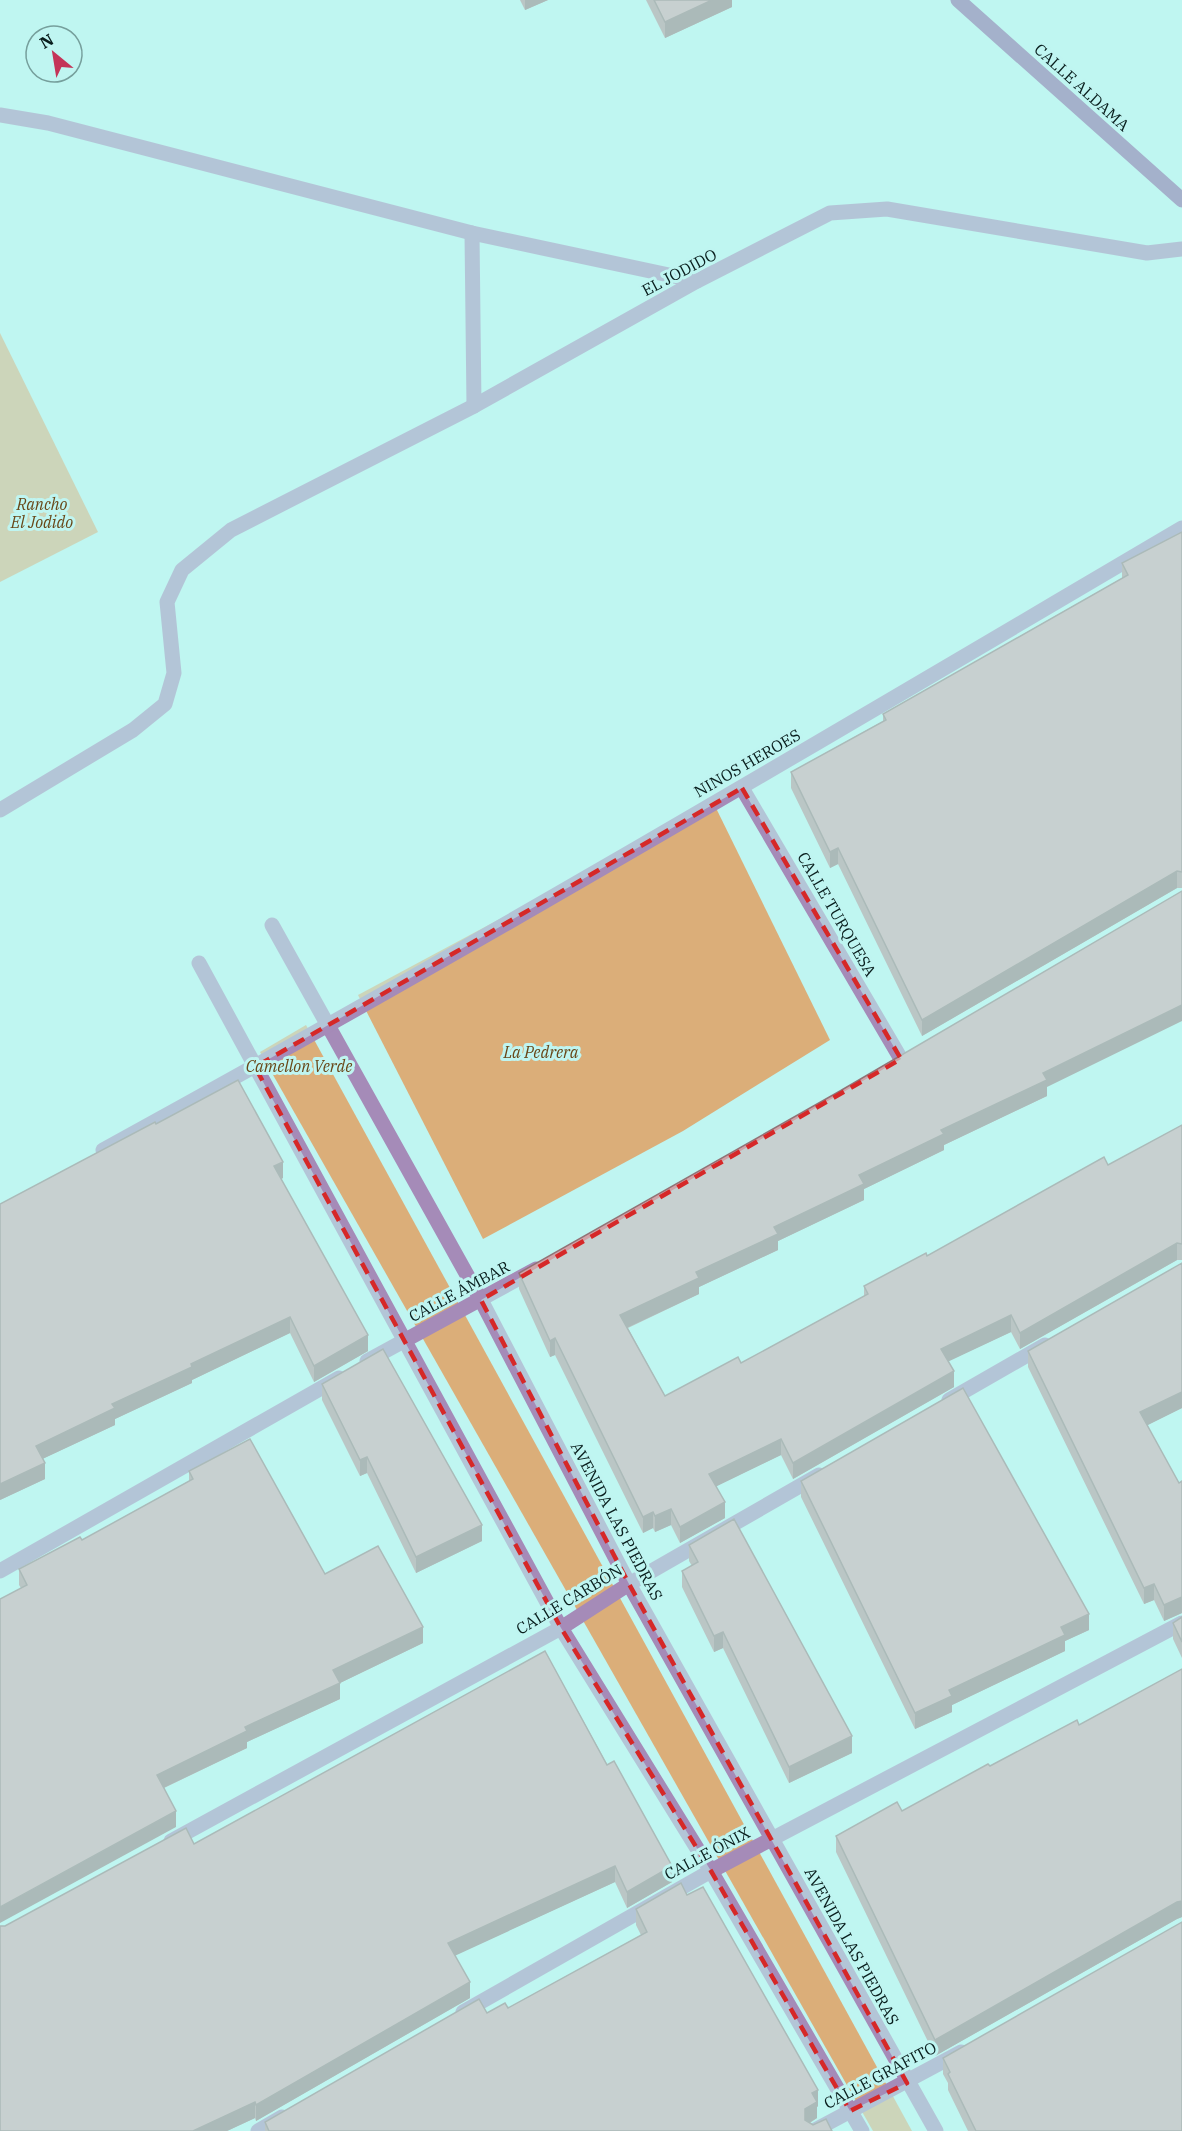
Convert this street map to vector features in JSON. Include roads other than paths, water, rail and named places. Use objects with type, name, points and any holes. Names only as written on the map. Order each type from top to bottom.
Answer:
[{"type":"main road","name":"CALLE ALDAMA","points":[[958,0],[1182,200]]},
{"type":"street","points":[[0,115],[48,123],[472,233],[697,281]]},
{"type":"street","name":"EL JODIDO","points":[[0,810],[133,730],[165,704],[174,673],[167,602],[182,570],[231,530],[474,406],[697,281],[830,213],[887,209],[1147,252],[1182,249]]},
{"type":"street","points":[[472,233],[474,406]]},
{"type":"street","name":"NINOS HEROES","points":[[92,1156],[328,1026],[742,788],[1182,528]]},
{"type":"street","name":"CALLE TURQUESA","points":[[742,788],[901,1059]]},
{"type":"street","name":"AVENIDA LAS PIEDRAS","points":[[272,925],[482,1300],[629,1584],[936,2131]]},
{"type":"street","points":[[199,963],[561,1628],[711,1871],[862,2131]]},
{"type":"street","name":"CALLE ÁMBAR","points":[[0,1571],[404,1340],[482,1300],[554,1259]]},
{"type":"street","points":[[937,1407],[1060,1337]]},
{"type":"street","name":"CALLE CARBÓN","points":[[156,1849],[561,1628],[629,1584],[834,1466]]},
{"type":"street","name":"CALLE ÓNIX","points":[[445,2023],[711,1871],[1182,1623]]},
{"type":"street","name":"CALLE GRAFITO","points":[[813,2131],[907,2083],[979,2042]]},
{"type":"street","points":[[258,2131],[300,2107]]},
{"type":"park label","name":"Rancho El Jodido","points":[[42,513]]},
{"type":"park label","name":"La Pedrera","points":[[541,1052]]},
{"type":"park label","name":"Camellon Verde","points":[[299,1066]]}]
